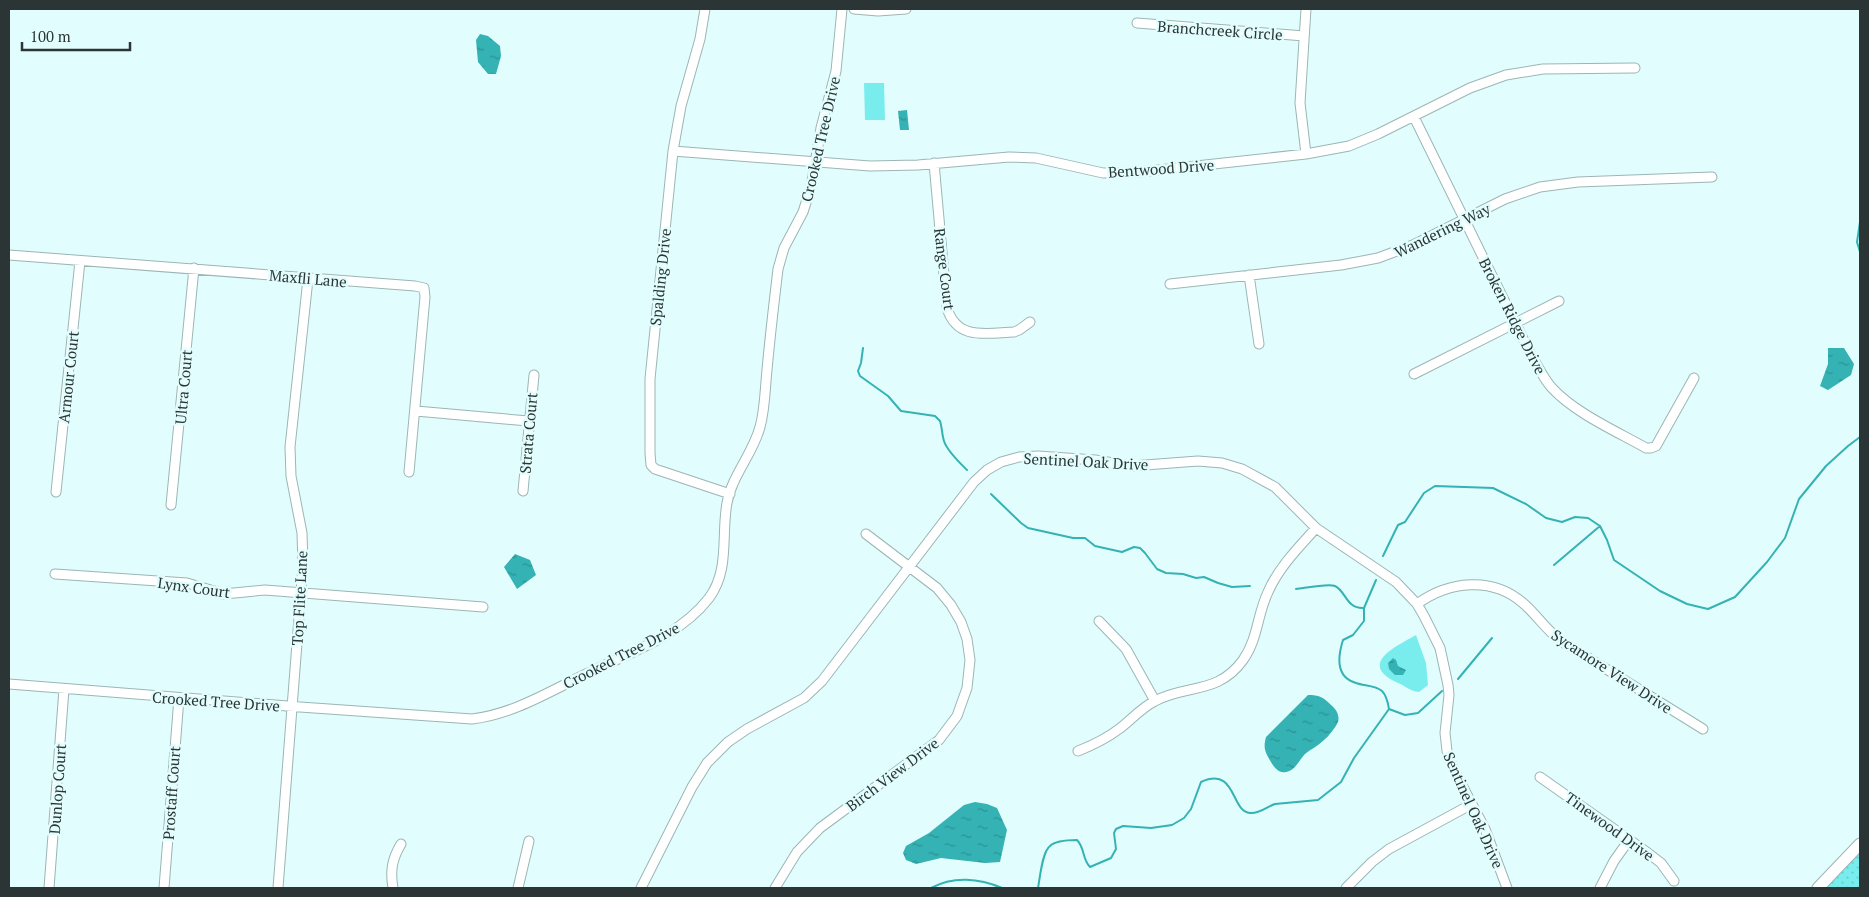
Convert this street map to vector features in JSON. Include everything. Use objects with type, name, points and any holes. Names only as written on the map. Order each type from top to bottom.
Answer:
[{"type":"street","name":"Spalding Drive","points":[[705,9],[700,39],[681,106],[673,151],[650,386],[651,465],[665,473],[730,494]]},
{"type":"street","name":"Crooked Tree Drive","points":[[9,684],[456,719],[488,717],[518,706],[659,638],[687,621],[712,594],[720,574],[724,558],[726,515],[730,494],[752,451],[761,425],[778,269],[784,248],[807,202],[821,128],[836,71],[842,9]]},
{"type":"street","points":[[854,9],[878,11],[906,9]]},
{"type":"street","points":[[1306,9],[1300,103],[1306,154]]},
{"type":"street","name":"Branchcreek Circle","points":[[1137,23],[1304,36]]},
{"type":"street","name":"Bentwood Drive","points":[[673,151],[891,166],[1009,157],[1036,158],[1087,170],[1119,173],[1333,150],[1359,143],[1470,88],[1506,75],[1543,69],[1634,68]]},
{"type":"street","name":"Broken Ridge Drive","points":[[1414,117],[1542,374],[1562,398],[1575,408],[1646,448],[1651,448],[1656,446],[1694,378]]},
{"type":"street","name":"Range Court","points":[[934,163],[947,308],[951,319],[964,330],[975,334],[1014,332],[1030,322]]},
{"type":"street","name":"Wandering Way","points":[[1170,284],[1349,264],[1378,258],[1413,245],[1520,193],[1556,184],[1712,177]]},
{"type":"street","name":"Maxfli Lane","points":[[9,255],[194,268],[424,288],[426,297],[409,472]]},
{"type":"street","name":"Armour Court","points":[[56,492],[80,261]]},
{"type":"street","name":"Ultra Court","points":[[172,505],[194,268]]},
{"type":"street","points":[[1249,275],[1259,344]]},
{"type":"street","name":"Top Flite Lane","points":[[278,888],[302,592],[303,550],[291,476],[290,448],[308,279]]},
{"type":"street","points":[[1414,374],[1559,301]]},
{"type":"street","name":"Strata Court","points":[[523,491],[528,421],[534,375]]},
{"type":"street","points":[[416,411],[528,421]]},
{"type":"street","name":"Sentinel Oak Drive","points":[[641,888],[684,802],[707,763],[736,735],[790,707],[814,690],[839,661],[980,476],[1001,462],[1028,456],[1095,460],[1132,466],[1198,461],[1232,465],[1257,476],[1275,487],[1316,528],[1396,582],[1417,604],[1434,635],[1443,659],[1449,695],[1445,724],[1445,742],[1453,768],[1494,849],[1507,888]]},
{"type":"street","points":[[1078,750],[1110,736],[1155,701],[1169,695],[1213,684],[1232,672],[1253,642],[1263,605],[1273,581],[1286,562],[1316,528]]},
{"type":"street","name":"Birch View Drive","points":[[775,888],[794,857],[811,836],[934,744],[946,732],[961,708],[967,688],[970,668],[969,650],[964,630],[945,596],[866,534]]},
{"type":"street","name":"Lynx Court","points":[[55,574],[187,584],[224,594],[257,590],[302,592],[483,607]]},
{"type":"street","name":"Sycamore View Drive","points":[[1417,604],[1437,592],[1457,585],[1475,584],[1501,590],[1523,603],[1546,629],[1561,641],[1703,729]]},
{"type":"street","points":[[1099,621],[1126,649],[1155,701]]},
{"type":"street","name":"Dunlop Court","points":[[49,888],[64,689]]},
{"type":"street","name":"Prostaff Court","points":[[164,888],[179,698]]},
{"type":"street","name":"Tinewood Drive","points":[[1540,777],[1661,863],[1674,881]]},
{"type":"street","points":[[1346,888],[1372,862],[1389,849],[1472,804]]},
{"type":"street","points":[[1600,888],[1614,861],[1629,840]]},
{"type":"street","points":[[518,888],[529,841]]},
{"type":"street","points":[[394,888],[392,865],[394,856],[401,844]]},
{"type":"street","points":[[1818,888],[1860,844]]},
{"type":"shaded area","points":[[864,83],[884,83],[885,120],[865,120]]},
{"type":"shaded area","points":[[1416,635],[1426,663],[1428,685],[1419,692],[1410,690],[1386,676],[1380,669],[1380,662],[1384,656],[1399,644]]},
{"type":"shaded area","points":[[1860,844],[1860,888],[1818,888]]},
{"type":"water","points":[[480,34],[488,36],[500,46],[501,56],[496,74],[488,74],[478,62],[476,40]]},
{"type":"water","points":[[907,110],[909,130],[900,130],[898,111]]},
{"type":"water","points":[[1828,348],[1844,348],[1854,364],[1851,375],[1828,390],[1820,386],[1828,364]]},
{"type":"water","points":[[515,554],[530,560],[536,575],[517,589],[504,567]]},
{"type":"water","points":[[1393,658],[1398,666],[1406,670],[1403,675],[1395,675],[1389,669],[1388,663]]},
{"type":"water","points":[[1308,695],[1321,697],[1328,702],[1337,712],[1338,722],[1328,737],[1305,754],[1294,767],[1289,771],[1281,772],[1277,770],[1266,753],[1266,737]]},
{"type":"water","points":[[975,802],[997,808],[1007,830],[1000,862],[985,863],[941,858],[916,864],[906,860],[903,853],[906,846],[929,833],[964,805]]},
{"type":"waterway","points":[[1860,222],[1857,242],[1860,252]]},
{"type":"waterway","points":[[863,348],[858,371],[860,376],[888,396],[901,411],[935,416],[940,421],[943,439],[948,449],[967,470]]},
{"type":"waterway","points":[[1383,556],[1398,525],[1405,522],[1424,493],[1435,486],[1493,488],[1526,504],[1546,518],[1562,522],[1575,517],[1588,518],[1600,526],[1614,560],[1660,591],[1687,604],[1708,609],[1735,597],[1767,562],[1785,538],[1799,499],[1826,466],[1860,437]]},
{"type":"waterway","points":[[991,494],[1028,528],[1073,538],[1085,538],[1095,546],[1122,552],[1134,547],[1140,548],[1157,569],[1166,573],[1183,574],[1196,578],[1204,577],[1232,587],[1250,586]]},
{"type":"waterway","points":[[1554,565],[1600,526]]},
{"type":"waterway","points":[[1038,888],[1045,854],[1047,849],[1053,844],[1077,840],[1090,867],[1111,858],[1116,849],[1114,833],[1116,829],[1123,826],[1151,828],[1172,825],[1184,818],[1191,809],[1201,782],[1213,779],[1221,780],[1227,784],[1239,805],[1250,813],[1260,811],[1275,804],[1318,800],[1341,782],[1354,758],[1389,709],[1386,697],[1382,691],[1359,684],[1344,676],[1339,659],[1343,640],[1353,635],[1364,621],[1364,608],[1376,580]]},
{"type":"waterway","points":[[1296,589],[1332,585],[1339,588],[1353,606],[1364,608]]},
{"type":"waterway","points":[[1458,679],[1492,638]]},
{"type":"waterway","points":[[1389,709],[1405,715],[1418,713],[1442,691]]},
{"type":"waterway","points":[[931,888],[957,880],[975,880],[1002,888]]}]
